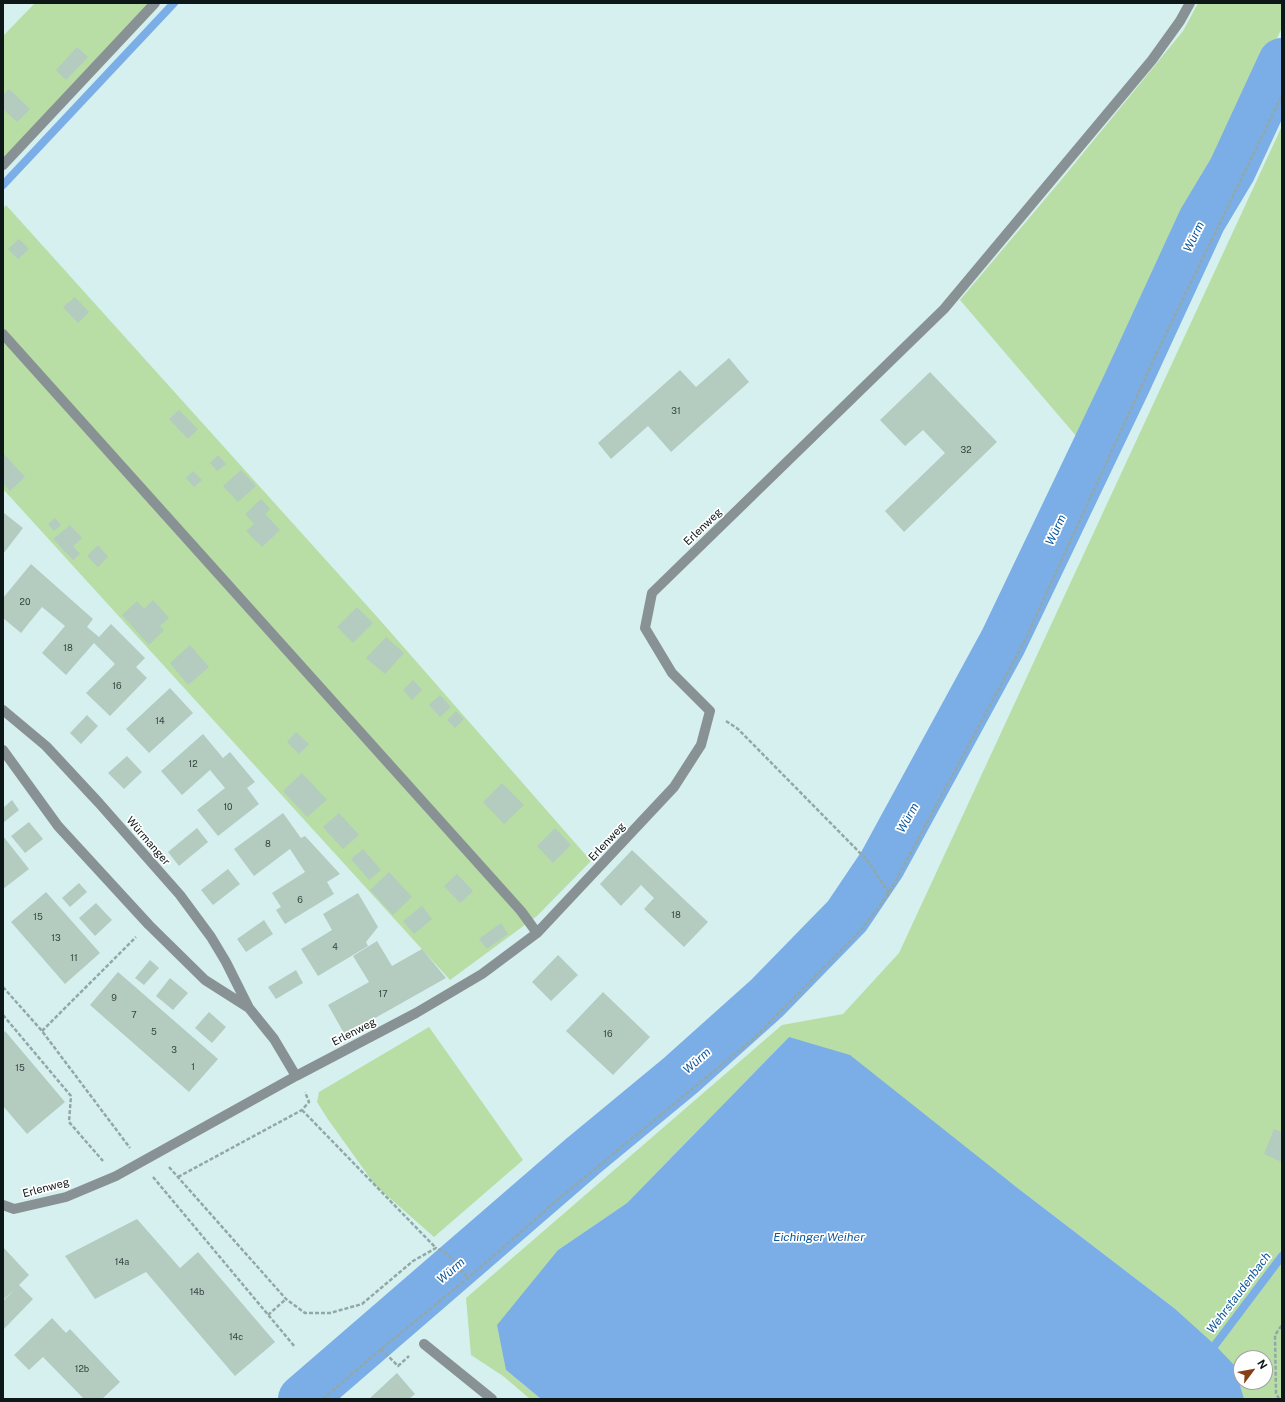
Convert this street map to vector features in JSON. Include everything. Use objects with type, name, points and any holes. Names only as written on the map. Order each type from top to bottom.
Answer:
[{"type":"street","points":[[3,165],[155,3]]},
{"type":"street","name":"Erlenweg","points":[[3,1205],[14,1209],[66,1197],[116,1176],[296,1076],[416,1013],[482,974],[537,933],[674,787],[701,745],[710,711],[672,673],[644,628],[652,594],[944,309],[1152,60],[1180,21],[1190,3]]},
{"type":"street","points":[[3,334],[521,911],[537,933]]},
{"type":"street","name":"Würmanger","points":[[3,710],[46,746],[99,803],[180,895],[211,938],[226,962],[249,1008],[274,1039],[296,1076]]},
{"type":"street","name":"Würmanger","points":[[3,750],[58,826],[149,925],[205,980],[249,1008]]},
{"type":"street","points":[[424,1344],[492,1399]]},
{"type":"path","points":[[323,1399],[381,1349],[468,1278],[562,1196],[754,1038],[861,930],[889,893],[1024,642],[1159,348],[1282,95]]},
{"type":"path","points":[[710,711],[738,729],[867,860],[889,893]]},
{"type":"path","points":[[42,1031],[149,925]]},
{"type":"path","points":[[3,987],[42,1031],[141,1162],[295,1347]]},
{"type":"path","points":[[4,1017],[72,1096],[69,1122],[116,1176]]},
{"type":"path","points":[[178,1177],[302,1110],[309,1102],[305,1091],[296,1076]]},
{"type":"path","points":[[302,1110],[436,1248],[448,1254],[468,1278]]},
{"type":"path","points":[[157,1154],[286,1300],[305,1313],[330,1313],[362,1304],[413,1261],[436,1248]]},
{"type":"path","points":[[268,1315],[286,1300]]},
{"type":"path","points":[[1279,1399],[1276,1393],[1275,1335],[1282,1325]]},
{"type":"path","points":[[381,1349],[398,1366]]},
{"type":"green space","points":[[35,3],[155,3],[3,165],[3,36]]},
{"type":"green space","points":[[1198,3],[1282,3],[1282,28],[1077,437],[960,300],[1062,179],[1183,31]]},
{"type":"green space","points":[[1282,126],[1282,1399],[1244,1399],[1237,1390],[1273,1390],[1273,1350],[1233,1350],[1233,1385],[1174,1308],[1015,1186],[789,1037],[627,1203],[558,1250],[506,1370],[541,1399],[530,1399],[503,1376],[471,1355],[466,1298],[782,1025],[843,1014],[899,953]]},
{"type":"green space","points":[[6,205],[379,619],[591,861],[537,916],[450,980],[3,489],[3,209]]},
{"type":"green space","points":[[429,1027],[523,1160],[434,1237],[375,1185],[317,1102],[319,1092]]},
{"type":"water","name":"Eichinger Weiher","points":[[789,1037],[850,1055],[1015,1186],[1174,1308],[1215,1345],[1233,1364],[1233,1390],[1241,1390],[1244,1399],[541,1399],[506,1370],[497,1325],[558,1250],[627,1203]]},
{"type":"building","points":[[77,47],[88,57],[66,80],[56,70]]},
{"type":"building","points":[[9,89],[30,109],[17,122],[3,109],[3,95]]},
{"type":"building","points":[[19,239],[29,249],[18,259],[8,249]]},
{"type":"building","points":[[75,297],[89,312],[78,323],[63,307]]},
{"type":"building","points":[[729,358],[749,382],[671,452],[648,426],[611,459],[598,443],[680,370],[696,387]]},
{"type":"building","points":[[930,372],[997,442],[904,532],[885,511],[945,453],[923,430],[905,446],[880,420]]},
{"type":"building","points":[[179,410],[198,429],[188,439],[169,419]]},
{"type":"building","points":[[4,454],[25,477],[10,491],[3,483]]},
{"type":"building","points":[[218,455],[226,464],[217,471],[210,463]]},
{"type":"building","points":[[241,470],[256,486],[238,502],[223,486]]},
{"type":"building","points":[[193,471],[202,480],[194,487],[186,478]]},
{"type":"building","points":[[261,499],[270,509],[265,514],[280,530],[262,547],[246,531],[254,524],[245,514]]},
{"type":"building","points":[[4,513],[23,528],[3,554],[3,515]]},
{"type":"building","points":[[55,518],[61,525],[54,531],[48,524]]},
{"type":"building","points":[[70,525],[82,538],[73,546],[80,554],[73,560],[53,539]]},
{"type":"building","points":[[98,545],[108,557],[98,567],[87,556]]},
{"type":"building","points":[[31,564],[93,619],[87,627],[99,637],[111,624],[145,658],[136,667],[147,678],[110,716],[86,693],[115,664],[94,643],[66,675],[42,653],[65,626],[42,607],[21,633],[3,618],[3,598]]},
{"type":"building","points":[[153,600],[169,618],[160,626],[164,630],[149,645],[122,615],[137,601],[144,609]]},
{"type":"building","points":[[357,607],[373,623],[353,643],[337,627]]},
{"type":"building","points":[[386,637],[404,653],[385,674],[366,658]]},
{"type":"building","points":[[190,645],[209,667],[188,685],[170,663]]},
{"type":"building","points":[[413,680],[422,690],[412,700],[403,690]]},
{"type":"building","points":[[170,688],[193,713],[149,753],[126,729]]},
{"type":"building","points":[[440,695],[451,707],[440,717],[429,705]]},
{"type":"building","points":[[456,711],[464,719],[455,728],[447,720]]},
{"type":"building","points":[[87,715],[98,726],[81,744],[70,733]]},
{"type":"building","points":[[296,732],[309,744],[299,754],[287,742]]},
{"type":"building","points":[[203,734],[223,758],[230,752],[255,782],[247,788],[259,804],[218,836],[197,810],[225,788],[210,770],[182,795],[161,771]]},
{"type":"building","points":[[127,756],[142,772],[124,789],[108,773]]},
{"type":"building","points":[[302,773],[327,800],[307,817],[283,791]]},
{"type":"building","points":[[502,783],[524,805],[504,824],[483,802]]},
{"type":"building","points":[[12,800],[19,810],[3,823],[3,808]]},
{"type":"building","points":[[283,813],[301,838],[305,836],[340,874],[327,882],[334,894],[285,924],[276,910],[281,907],[272,893],[305,872],[290,849],[254,876],[234,849]]},
{"type":"building","points":[[339,813],[359,835],[343,849],[323,827]]},
{"type":"building","points":[[29,822],[43,839],[25,853],[11,836]]},
{"type":"building","points":[[197,828],[208,842],[179,866],[168,852]]},
{"type":"building","points":[[555,828],[571,845],[553,863],[537,846]]},
{"type":"building","points":[[3,836],[29,869],[3,889]]},
{"type":"building","points":[[363,849],[381,870],[369,880],[351,859]]},
{"type":"building","points":[[632,850],[708,922],[684,947],[644,909],[654,898],[641,885],[621,906],[600,884]]},
{"type":"building","points":[[228,869],[240,884],[213,905],[201,890]]},
{"type":"building","points":[[389,872],[412,897],[393,915],[370,890]]},
{"type":"building","points":[[457,874],[473,891],[460,903],[444,886]]},
{"type":"building","points":[[79,883],[87,892],[70,907],[62,898]]},
{"type":"building","points":[[46,892],[100,953],[65,984],[11,922]]},
{"type":"building","points":[[358,893],[378,927],[366,942],[368,946],[318,976],[301,949],[332,930],[323,914]]},
{"type":"building","points":[[96,903],[112,920],[95,936],[79,918]]},
{"type":"building","points":[[422,906],[432,919],[414,934],[403,921]]},
{"type":"building","points":[[264,920],[273,934],[246,952],[237,939]]},
{"type":"building","points":[[501,923],[508,934],[487,949],[479,939]]},
{"type":"building","points":[[377,941],[392,966],[422,949],[446,978],[345,1035],[328,1005],[369,982],[353,956]]},
{"type":"building","points":[[558,955],[578,975],[551,1001],[532,982]]},
{"type":"building","points":[[150,960],[159,968],[144,985],[135,978]]},
{"type":"building","points":[[296,970],[303,983],[276,999],[268,987]]},
{"type":"building","points":[[118,972],[218,1059],[189,1092],[90,1005]]},
{"type":"building","points":[[170,978],[188,993],[173,1010],[156,996]]},
{"type":"building","points":[[603,992],[650,1037],[613,1075],[566,1031]]},
{"type":"building","points":[[209,1012],[226,1027],[212,1043],[195,1028]]},
{"type":"building","points":[[5,1031],[65,1102],[27,1134],[3,1106],[3,1034]]},
{"type":"building","points":[[1274,1129],[1282,1132],[1282,1162],[1264,1154]]},
{"type":"building","points":[[137,1219],[180,1268],[198,1252],[275,1342],[235,1376],[146,1272],[95,1299],[65,1256]]},
{"type":"building","points":[[3,1247],[29,1275],[19,1285],[33,1299],[3,1330],[3,1301],[15,1289],[3,1300]]},
{"type":"building","points":[[52,1318],[66,1333],[70,1329],[120,1382],[102,1399],[84,1399],[43,1357],[29,1370],[14,1355]]},
{"type":"building","points":[[397,1373],[415,1394],[409,1399],[369,1399]]},
{"type":"waterway","points":[[3,185],[174,3]]},
{"type":"waterway","name":"Würm","points":[[302,1399],[583,1156],[681,1075],[767,998],[847,916],[882,864],[1003,642],[1126,385],[1202,220],[1232,170],[1282,62]]},
{"type":"waterway","name":"Wehrstaudenbach","points":[[1206,1350],[1215,1345],[1282,1256]]}]
